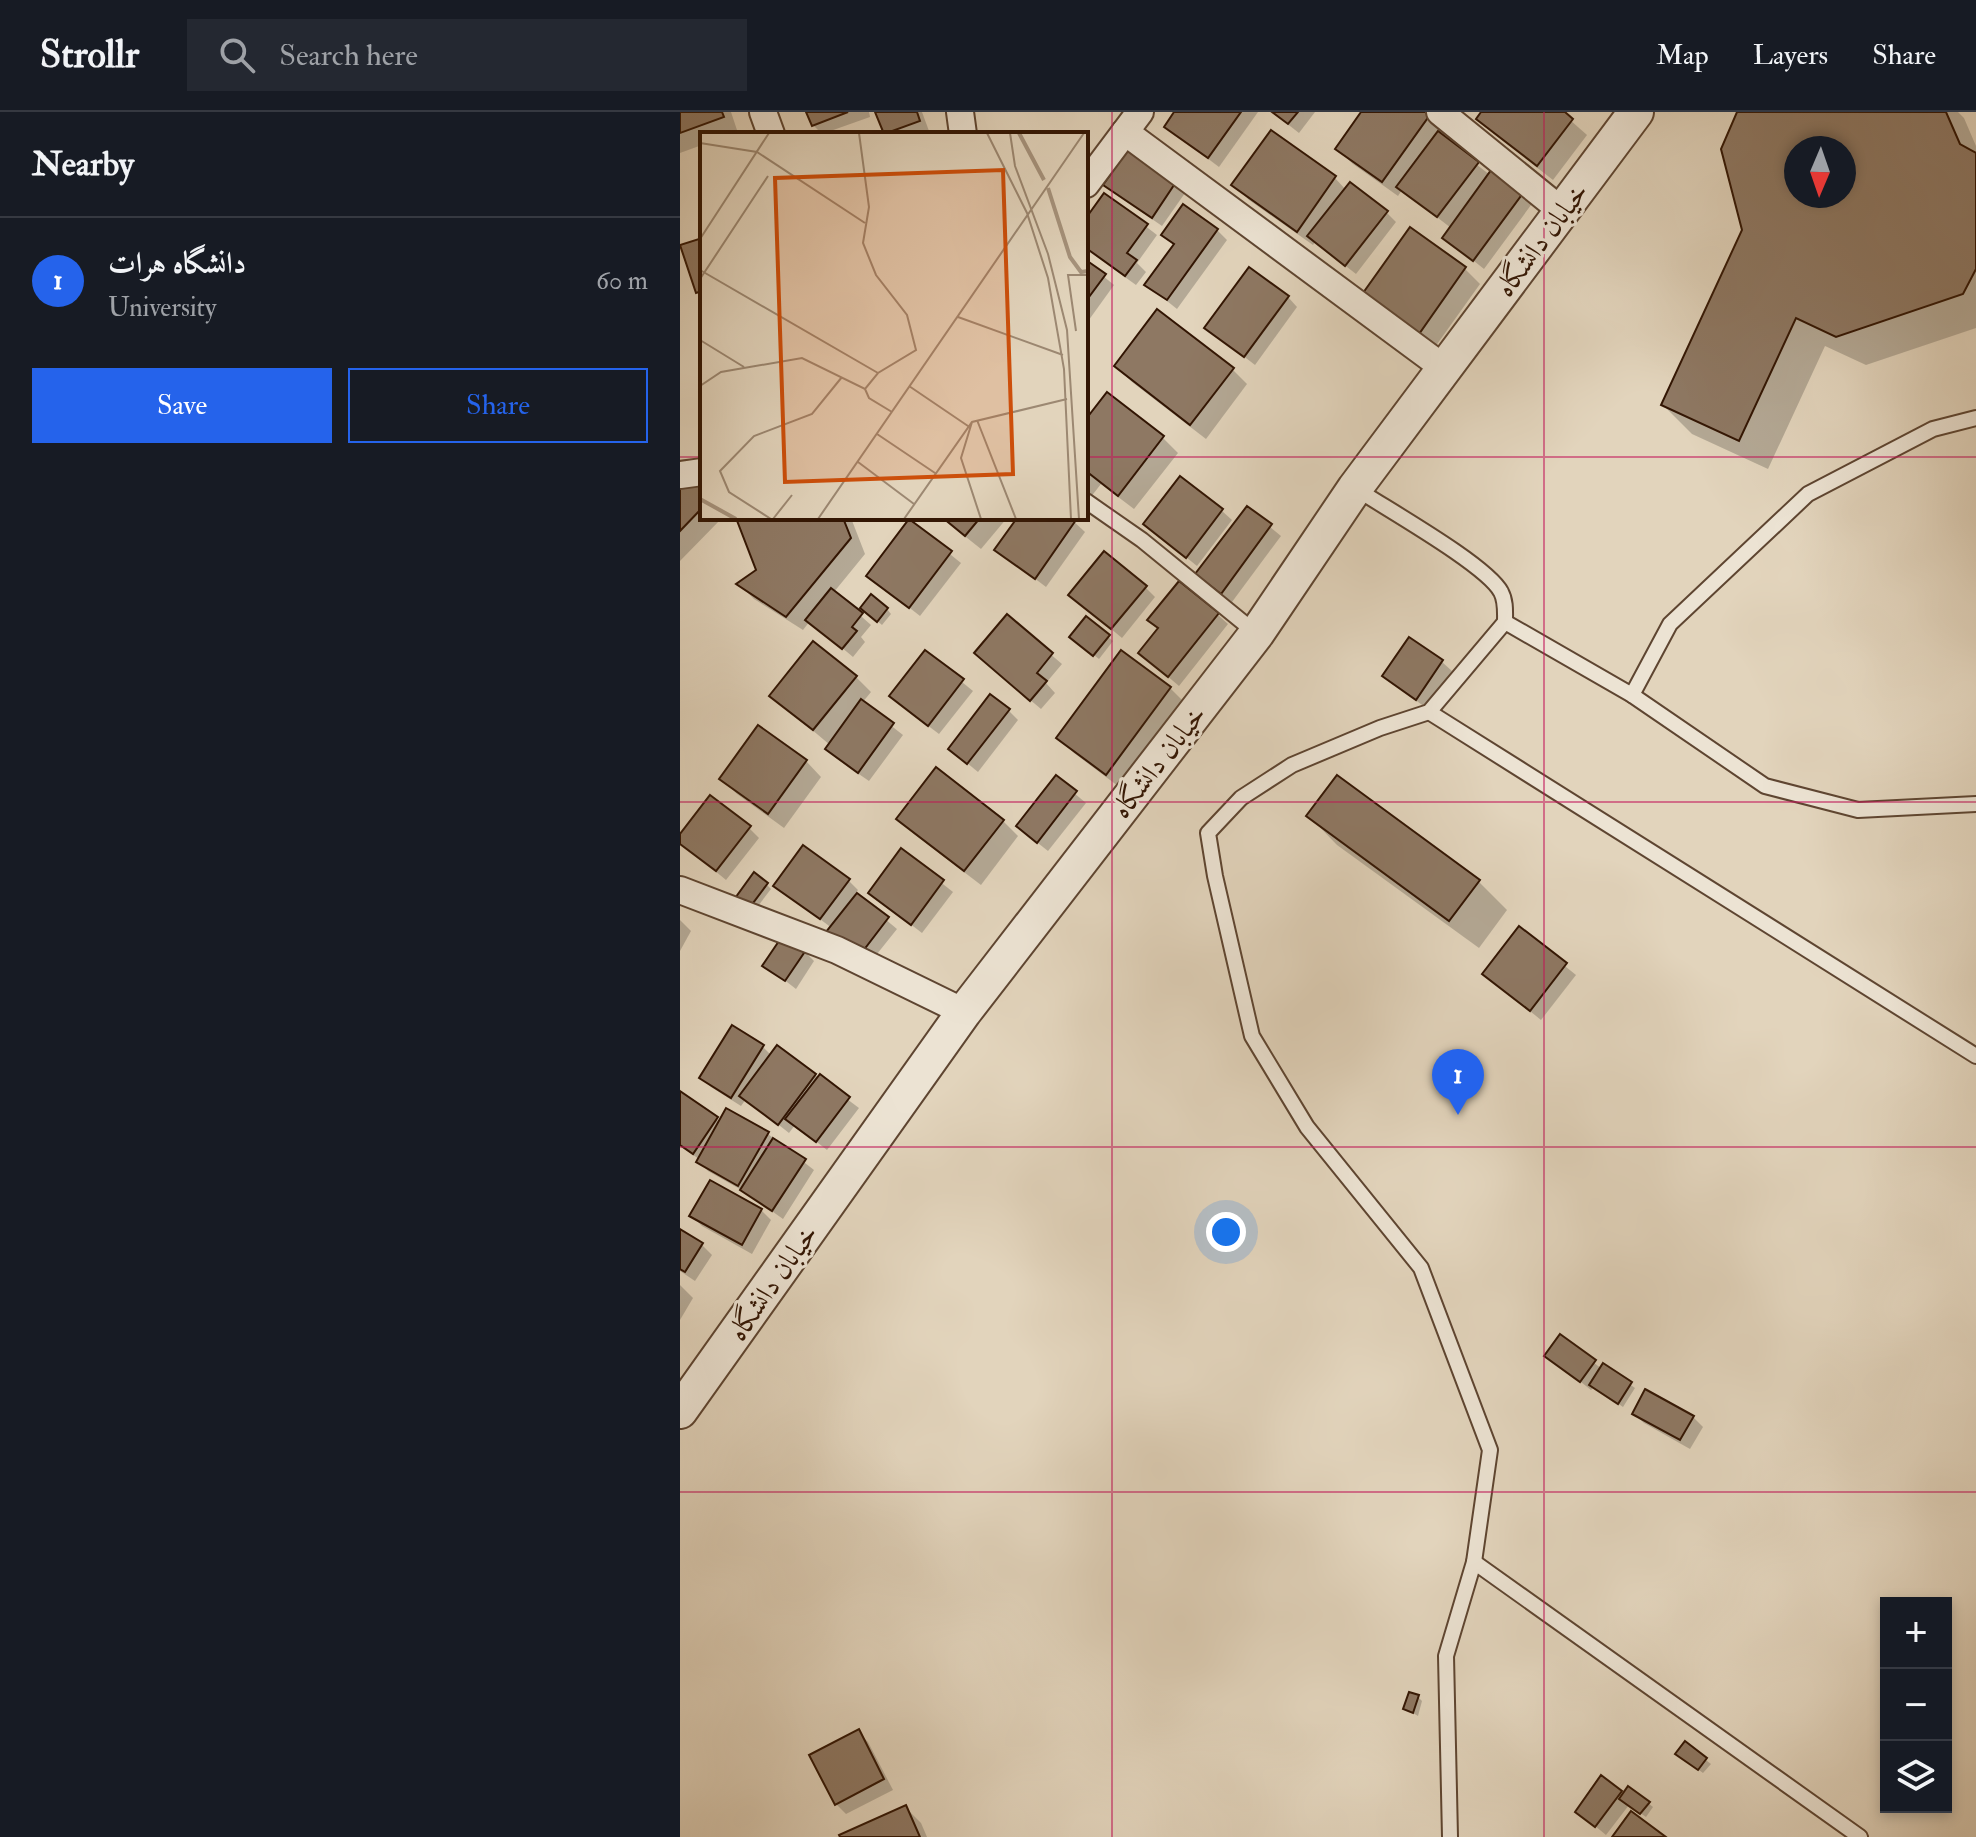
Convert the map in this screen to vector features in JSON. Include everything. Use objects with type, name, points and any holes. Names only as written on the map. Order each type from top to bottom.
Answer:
[{"type":"street","points":[[763,112],[770,132]]},
{"type":"street","points":[[960,112],[963,132]]},
{"type":"street","points":[[1440,112],[1562,211]]},
{"type":"street","name":"خیابان دانشگاه","points":[[680,1411],[964,1012],[1257,633],[1355,488],[1636,112]]},
{"type":"street","points":[[1088,181],[1132,122],[1444,368]]},
{"type":"street","points":[[680,475],[700,472]]},
{"type":"street","points":[[680,890],[837,950],[964,1012]]},
{"type":"lane","points":[[1632,695],[1670,624],[1808,494],[1933,429],[1976,418]]},
{"type":"lane","points":[[1355,488],[1483,571],[1501,591],[1505,622],[1429,712],[1380,728],[1292,765],[1241,798],[1208,833],[1252,1036],[1307,1127],[1421,1268],[1490,1450],[1474,1562],[1446,1656],[1450,1837]]},
{"type":"lane","points":[[1088,502],[1142,540],[1257,633]]},
{"type":"lane","points":[[1505,622],[1632,695],[1765,786],[1858,810],[1976,804]]},
{"type":"lane","points":[[1429,712],[1976,1056]]},
{"type":"lane","points":[[1474,1562],[1860,1837]]},
{"type":"building","points":[[680,112],[722,112],[724,117],[680,133]]},
{"type":"building","points":[[806,112],[848,112],[812,126]]},
{"type":"building","points":[[875,112],[917,112],[920,121],[883,132]]},
{"type":"building","points":[[1174,112],[1241,112],[1208,158],[1164,127]]},
{"type":"building","points":[[1272,112],[1298,112],[1288,124]]},
{"type":"building","points":[[1361,112],[1432,112],[1382,182],[1335,149]]},
{"type":"building","points":[[1481,112],[1565,112],[1573,119],[1537,166],[1476,119]]},
{"type":"building","points":[[1737,112],[1946,112],[1960,144],[1976,153],[1976,269],[1963,294],[1836,337],[1796,318],[1739,441],[1661,405],[1742,230],[1721,149]]},
{"type":"building","points":[[1271,130],[1336,176],[1297,232],[1231,185]]},
{"type":"building","points":[[1438,131],[1479,162],[1437,217],[1396,187]]},
{"type":"building","points":[[1128,149],[1176,182],[1152,218],[1103,185]]},
{"type":"building","points":[[1494,166],[1526,189],[1473,261],[1442,238]]},
{"type":"building","points":[[1350,182],[1388,211],[1345,266],[1307,236]]},
{"type":"building","points":[[1104,193],[1148,224],[1127,253],[1137,260],[1125,276],[1088,249],[1088,215]]},
{"type":"building","points":[[1183,204],[1218,229],[1167,300],[1144,285],[1174,244],[1161,235]]},
{"type":"building","points":[[1410,227],[1466,267],[1419,334],[1363,293]]},
{"type":"building","points":[[700,239],[700,292],[696,293],[680,245]]},
{"type":"building","points":[[1088,261],[1106,274],[1088,298]]},
{"type":"building","points":[[1249,267],[1289,296],[1244,357],[1204,328]]},
{"type":"building","points":[[1157,309],[1234,368],[1190,425],[1114,366]]},
{"type":"building","points":[[1107,392],[1164,436],[1118,496],[1088,473],[1088,416]]},
{"type":"building","points":[[1180,476],[1223,509],[1186,558],[1143,524]]},
{"type":"building","points":[[700,485],[700,510],[680,531],[680,487]]},
{"type":"building","points":[[1247,506],[1272,524],[1221,594],[1195,574]]},
{"type":"building","points":[[737,520],[844,520],[851,538],[786,617],[736,584],[756,570]]},
{"type":"building","points":[[908,520],[952,551],[909,608],[866,576]]},
{"type":"building","points":[[945,520],[978,520],[965,536]]},
{"type":"building","points":[[1016,520],[1076,520],[1035,579],[994,550]]},
{"type":"building","points":[[1104,551],[1147,586],[1111,629],[1068,595]]},
{"type":"building","points":[[1179,581],[1219,613],[1168,677],[1138,653],[1158,628],[1147,620]]},
{"type":"building","points":[[831,588],[863,613],[852,627],[857,631],[842,649],[805,620]]},
{"type":"building","points":[[871,594],[888,608],[877,622],[860,608]]},
{"type":"building","points":[[1007,614],[1053,653],[1037,673],[1047,681],[1030,701],[974,653]]},
{"type":"building","points":[[1086,616],[1110,635],[1093,656],[1069,637]]},
{"type":"building","points":[[1409,637],[1443,660],[1416,700],[1382,676]]},
{"type":"building","points":[[813,641],[857,676],[813,730],[769,696]]},
{"type":"building","points":[[925,650],[964,679],[928,726],[889,696]]},
{"type":"building","points":[[1121,650],[1171,687],[1106,775],[1056,738]]},
{"type":"building","points":[[990,694],[1010,709],[967,764],[948,749]]},
{"type":"building","points":[[861,699],[894,723],[858,773],[825,749]]},
{"type":"building","points":[[758,725],[807,760],[768,814],[719,779]]},
{"type":"building","points":[[936,767],[1004,820],[964,871],[896,819]]},
{"type":"building","points":[[1056,775],[1077,791],[1037,843],[1016,826]]},
{"type":"building","points":[[1337,775],[1480,880],[1449,921],[1306,816]]},
{"type":"building","points":[[710,795],[751,826],[716,871],[680,844],[680,834]]},
{"type":"building","points":[[803,845],[850,879],[820,919],[773,886]]},
{"type":"building","points":[[901,848],[944,880],[911,925],[868,893]]},
{"type":"building","points":[[754,872],[768,883],[747,911],[733,901]]},
{"type":"building","points":[[857,893],[889,917],[863,951],[826,932]]},
{"type":"building","points":[[1519,926],[1567,963],[1530,1011],[1482,974]]},
{"type":"building","points":[[783,935],[806,950],[785,981],[762,966]]},
{"type":"building","points":[[732,1025],[764,1045],[731,1098],[699,1078]]},
{"type":"building","points":[[777,1045],[816,1074],[778,1125],[739,1096]]},
{"type":"building","points":[[820,1074],[850,1097],[816,1142],[785,1119]]},
{"type":"building","points":[[680,1091],[718,1117],[693,1154],[680,1145]]},
{"type":"building","points":[[726,1108],[769,1132],[738,1186],[696,1162]]},
{"type":"building","points":[[773,1138],[806,1159],[772,1211],[740,1190]]},
{"type":"building","points":[[710,1180],[762,1209],[742,1245],[689,1216]]},
{"type":"building","points":[[680,1229],[703,1243],[685,1272],[680,1269]]},
{"type":"building","points":[[1560,1334],[1596,1360],[1580,1382],[1544,1356]]},
{"type":"building","points":[[1603,1363],[1632,1382],[1618,1404],[1589,1385]]},
{"type":"building","points":[[1645,1389],[1694,1416],[1680,1440],[1632,1414]]},
{"type":"building","points":[[1409,1692],[1419,1695],[1413,1713],[1403,1709]]},
{"type":"building","points":[[859,1729],[884,1779],[835,1805],[809,1755]]},
{"type":"building","points":[[1685,1741],[1707,1758],[1698,1770],[1675,1754]]},
{"type":"building","points":[[1601,1775],[1622,1791],[1595,1827],[1575,1812]]},
{"type":"building","points":[[1628,1786],[1650,1802],[1640,1814],[1619,1799]]},
{"type":"building","points":[[906,1805],[920,1837],[839,1835]]},
{"type":"building","points":[[1631,1811],[1666,1837],[1612,1837]]},
{"type":"place","name":"دانشگاه هرات","points":[[1458,1115]]}]
